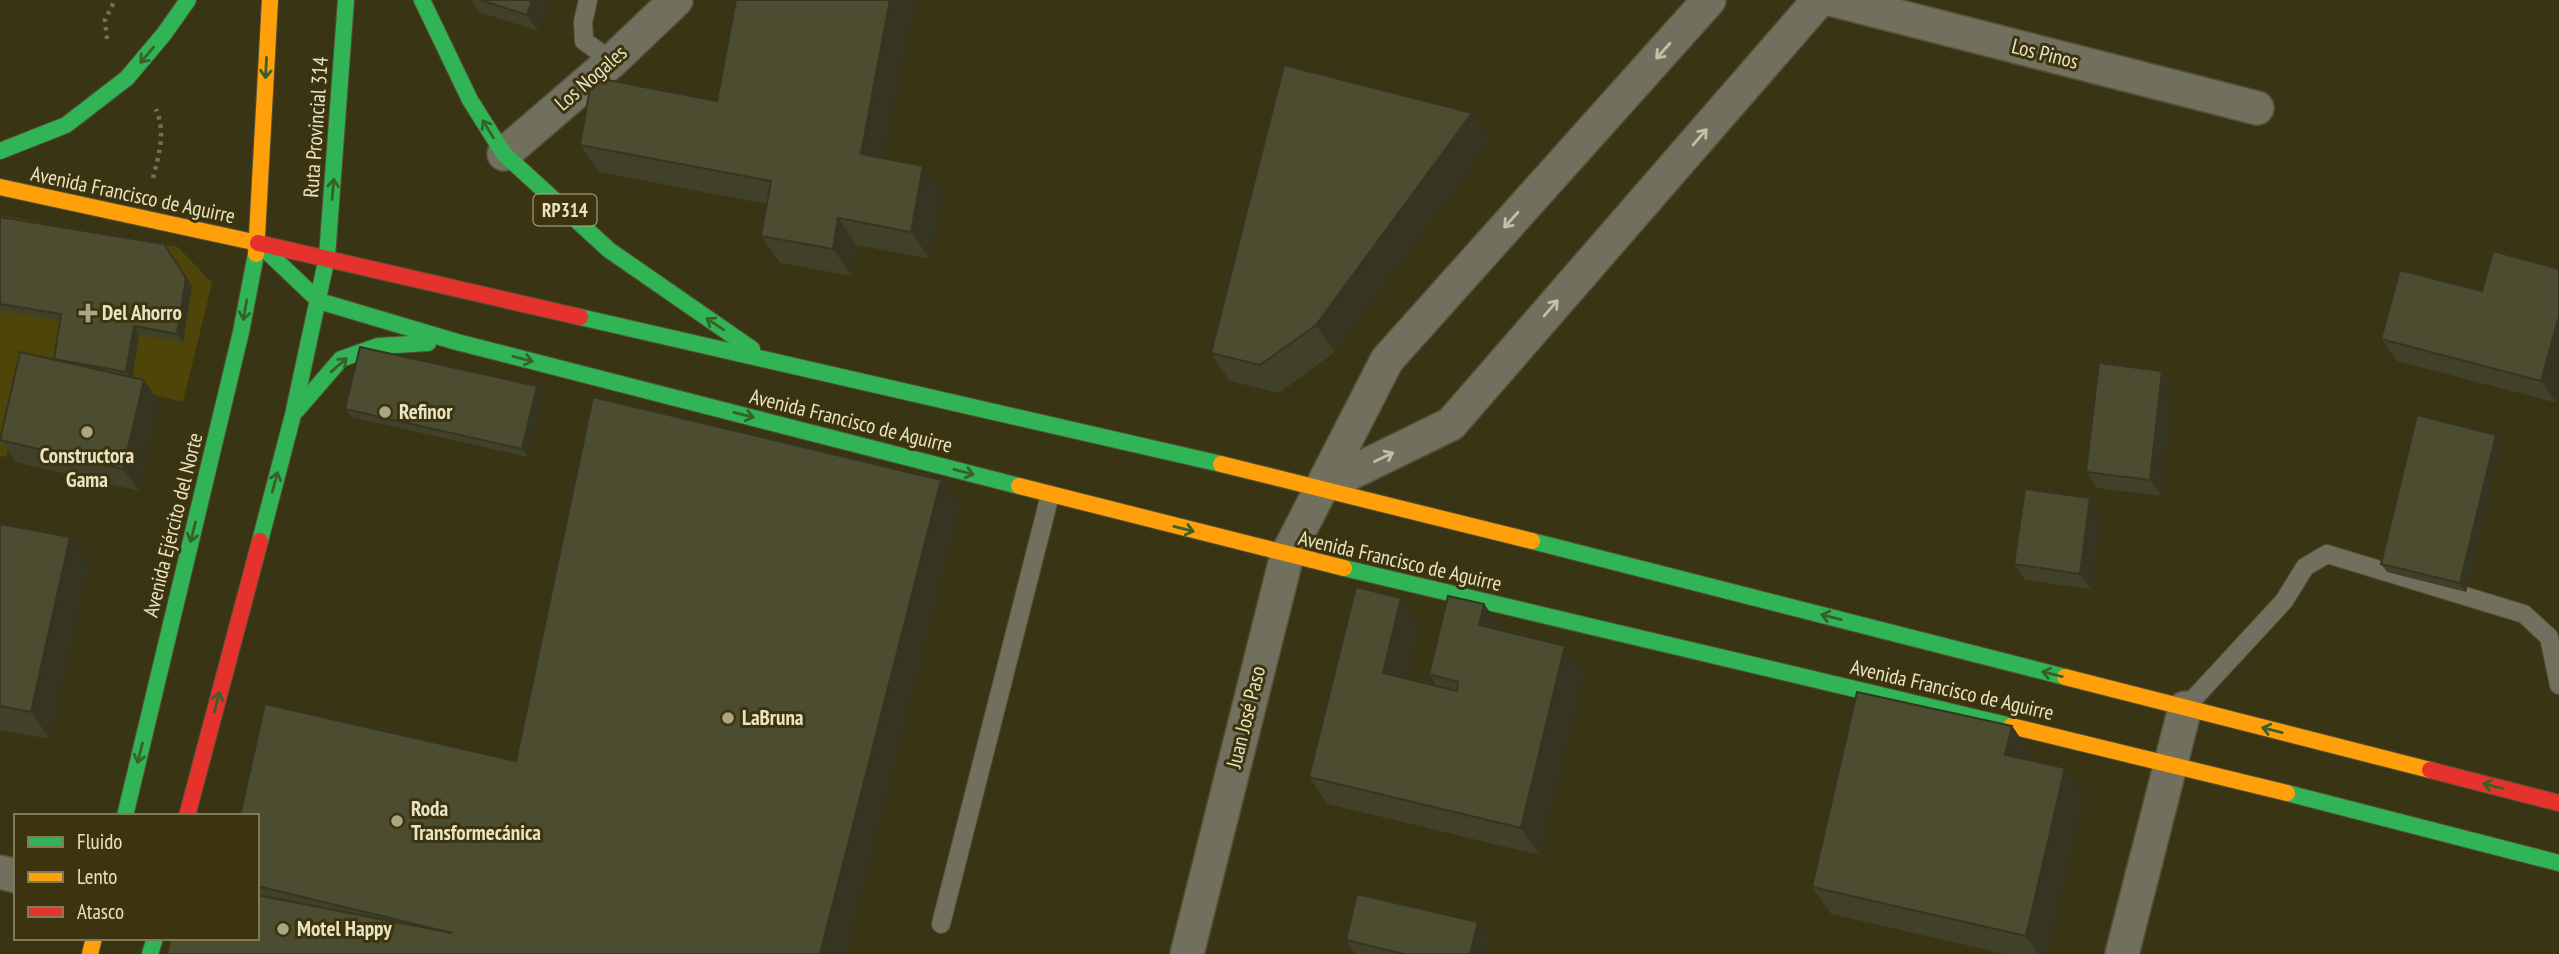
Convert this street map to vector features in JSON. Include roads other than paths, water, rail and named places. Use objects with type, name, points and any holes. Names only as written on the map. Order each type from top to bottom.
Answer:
[{"type":"main road","points":[[0,151],[66,125],[127,78],[164,34],[187,0]]},
{"type":"main road","points":[[258,243],[270,0]]},
{"type":"main road","name":"Ruta Provincial 314","points":[[327,257],[346,0]]},
{"type":"main road","name":"RP314","points":[[422,0],[470,100],[504,154],[609,250],[772,361]]},
{"type":"main road","name":"Avenida Francisco de Aguirre","points":[[0,187],[327,257],[1322,487],[2559,803]]},
{"type":"main road","name":"Avenida Francisco de Aguirre","points":[[258,243],[319,301],[659,400],[939,466],[1287,555],[2173,764],[2559,863]]},
{"type":"main road","name":"Avenida Ejército del Norte","points":[[125,814],[241,332],[258,243]]},
{"type":"main road","points":[[188,814],[293,415],[327,257]]},
{"type":"main road","points":[[293,415],[341,359],[378,346],[457,342]]},
{"type":"street","name":"Los Nogales","points":[[504,154],[612,61],[676,0]]},
{"type":"street","name":"Juan José Paso","points":[[1187,954],[1287,555],[1387,360],[1709,0]]},
{"type":"street","points":[[1322,487],[1451,424],[1818,0]]},
{"type":"street","name":"Los Pinos","points":[[1834,0],[2257,108]]},
{"type":"street","points":[[2122,954],[2173,764],[2185,708]]},
{"type":"lane","points":[[588,0],[583,22],[584,41],[612,61]]},
{"type":"lane","points":[[933,487],[939,466]]},
{"type":"lane","points":[[941,924],[1050,495]]},
{"type":"lane","points":[[2185,708],[2284,601],[2305,568],[2327,554],[2524,614],[2549,637],[2559,685]]},
{"type":"place","name":"Del Ahorro","points":[[88,313]]},
{"type":"place","name":"Refinor","points":[[385,412]]},
{"type":"place","name":"Constructora Gama","points":[[87,432]]},
{"type":"place","name":"LaBruna","points":[[728,718]]},
{"type":"place","name":"Roda Transformecánica","points":[[397,821]]},
{"type":"place","name":"Motel Happy","points":[[283,929]]}]
